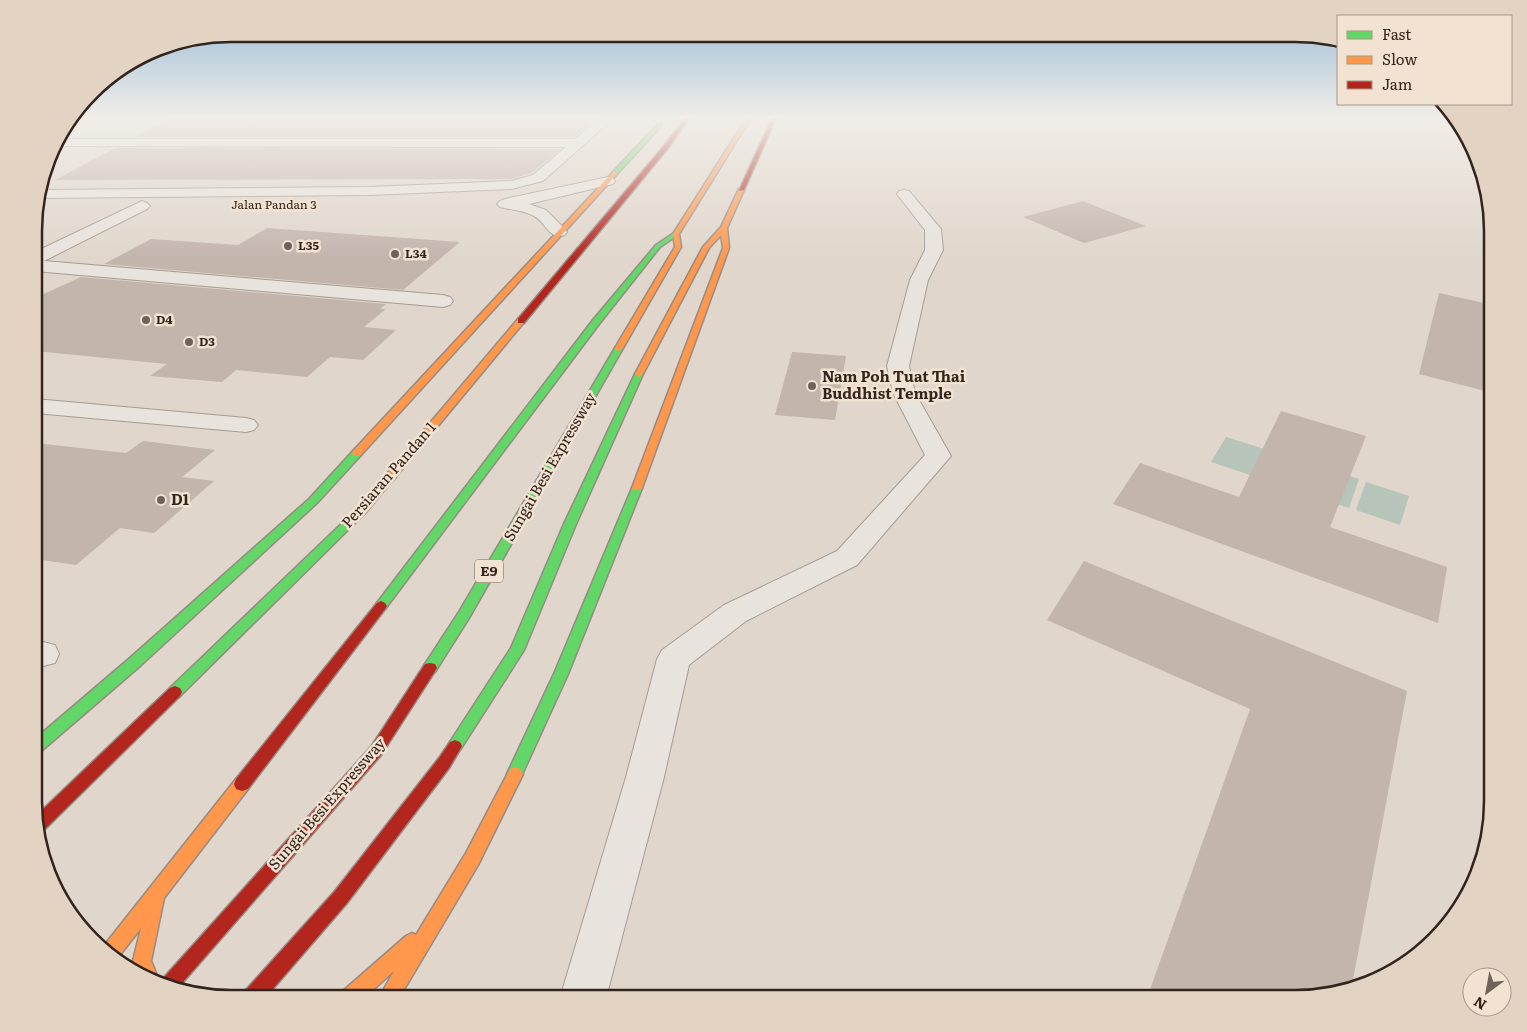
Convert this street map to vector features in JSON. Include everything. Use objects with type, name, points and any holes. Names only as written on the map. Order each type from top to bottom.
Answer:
[{"type":"main road","points":[[43,741],[135,662],[313,501],[559,232],[624,164]]},
{"type":"main road","name":"Persiaran Pandan 1","points":[[44,821],[362,510],[652,164]]},
{"type":"main road","name":"Sungai Besi Expressway","points":[[173,980],[376,751],[464,615],[678,247],[676,234],[720,164]]},
{"type":"main road","points":[[259,990],[341,897],[438,771],[517,650],[570,524],[644,363],[706,247],[724,228],[753,164]]},
{"type":"main road","points":[[393,990],[438,919],[496,814],[570,655],[639,482],[726,248],[724,228]]},
{"type":"main road","points":[[114,948],[437,534],[596,322],[658,246],[676,234]]},
{"type":"main road","points":[[145,968],[142,961],[157,892]]},
{"type":"main road","points":[[359,990],[438,919]]},
{"type":"street","points":[[46,194],[370,191],[494,187],[527,182],[538,178],[553,164]]},
{"type":"street","points":[[494,204],[513,204],[608,181]]},
{"type":"street","points":[[353,205],[370,191]]},
{"type":"street","points":[[586,990],[645,777],[674,659],[735,613],[847,558],[938,456],[904,393],[898,366],[919,280],[934,250],[933,229],[904,194]]},
{"type":"street","name":"Jalan Pandan 3","points":[[44,208],[400,204]]},
{"type":"street","points":[[513,204],[541,213],[559,232]]},
{"type":"street","points":[[43,255],[142,206]]},
{"type":"street","points":[[43,267],[443,301]]},
{"type":"street","points":[[43,407],[246,426]]},
{"type":"shaded area","points":[[1226,437],[1359,479],[1349,508],[1211,462]]},
{"type":"shaded area","points":[[1366,482],[1409,496],[1400,525],[1356,510]]},
{"type":"building","points":[[85,164],[543,164],[532,173],[511,179],[55,180]]},
{"type":"building","points":[[1083,201],[1146,226],[1084,243],[1023,217]]},
{"type":"building","points":[[267,228],[460,242],[403,290],[104,264],[151,239],[238,245]]},
{"type":"building","points":[[81,277],[386,304],[380,309],[386,309],[364,327],[396,330],[363,360],[330,357],[307,377],[236,370],[222,382],[150,376],[167,364],[43,352],[43,294]]},
{"type":"building","points":[[1439,293],[1484,303],[1484,391],[1419,374]]},
{"type":"building","name":"Nam Poh Tuat Thai Buddhist Temple","points":[[792,352],[846,356],[835,420],[775,415]]},
{"type":"building","points":[[1281,411],[1366,436],[1330,527],[1447,567],[1438,623],[1113,504],[1140,463],[1239,497]]},
{"type":"building","points":[[143,441],[215,450],[182,477],[214,481],[154,533],[120,528],[76,565],[43,560],[43,444],[126,453]]},
{"type":"building","points":[[1084,561],[1407,691],[1353,980],[1332,986],[1295,990],[1150,990],[1250,709],[1047,620]]},
{"type":"traffic: fast","points":[[615,173],[623,164]]},
{"type":"traffic: fast","points":[[381,606],[596,322],[658,246],[676,234]]},
{"type":"traffic: fast","points":[[430,668],[464,615],[619,348]]},
{"type":"traffic: fast","points":[[455,746],[517,650],[570,524],[639,374]]},
{"type":"traffic: fast","points":[[43,741],[135,662],[313,501],[357,453]]},
{"type":"traffic: fast","points":[[175,692],[362,510],[390,477]]},
{"type":"traffic: fast","points":[[515,774],[561,674],[637,488]]},
{"type":"traffic: slow","points":[[619,348],[678,247],[676,234],[720,164]]},
{"type":"traffic: slow","points":[[357,453],[615,173]]},
{"type":"traffic: slow","points":[[639,374],[706,247],[724,228],[741,190]]},
{"type":"traffic: slow","points":[[637,488],[726,248],[724,228]]},
{"type":"traffic: slow","points":[[390,477],[521,321]]},
{"type":"traffic: slow","points":[[393,990],[472,859],[515,774]]},
{"type":"traffic: slow","points":[[114,948],[242,784]]},
{"type":"traffic: slow","points":[[145,968],[142,961],[156,900]]},
{"type":"traffic: slow","points":[[359,990],[412,942]]},
{"type":"traffic: jam","points":[[521,321],[652,164]]},
{"type":"traffic: jam","points":[[741,190],[753,164]]},
{"type":"traffic: jam","points":[[242,784],[381,606]]},
{"type":"traffic: jam","points":[[173,980],[376,751],[430,668]]},
{"type":"traffic: jam","points":[[44,820],[175,692]]},
{"type":"traffic: jam","points":[[259,990],[341,897],[455,746]]},
{"type":"place","name":"L35","points":[[288,246]]},
{"type":"place","name":"L34","points":[[395,254]]},
{"type":"place","name":"D4","points":[[146,320]]},
{"type":"place","name":"D3","points":[[189,342]]},
{"type":"place","name":"Nam Poh Tuat Thai Buddhist Temple","points":[[812,386]]},
{"type":"place","name":"D1","points":[[161,500]]}]
